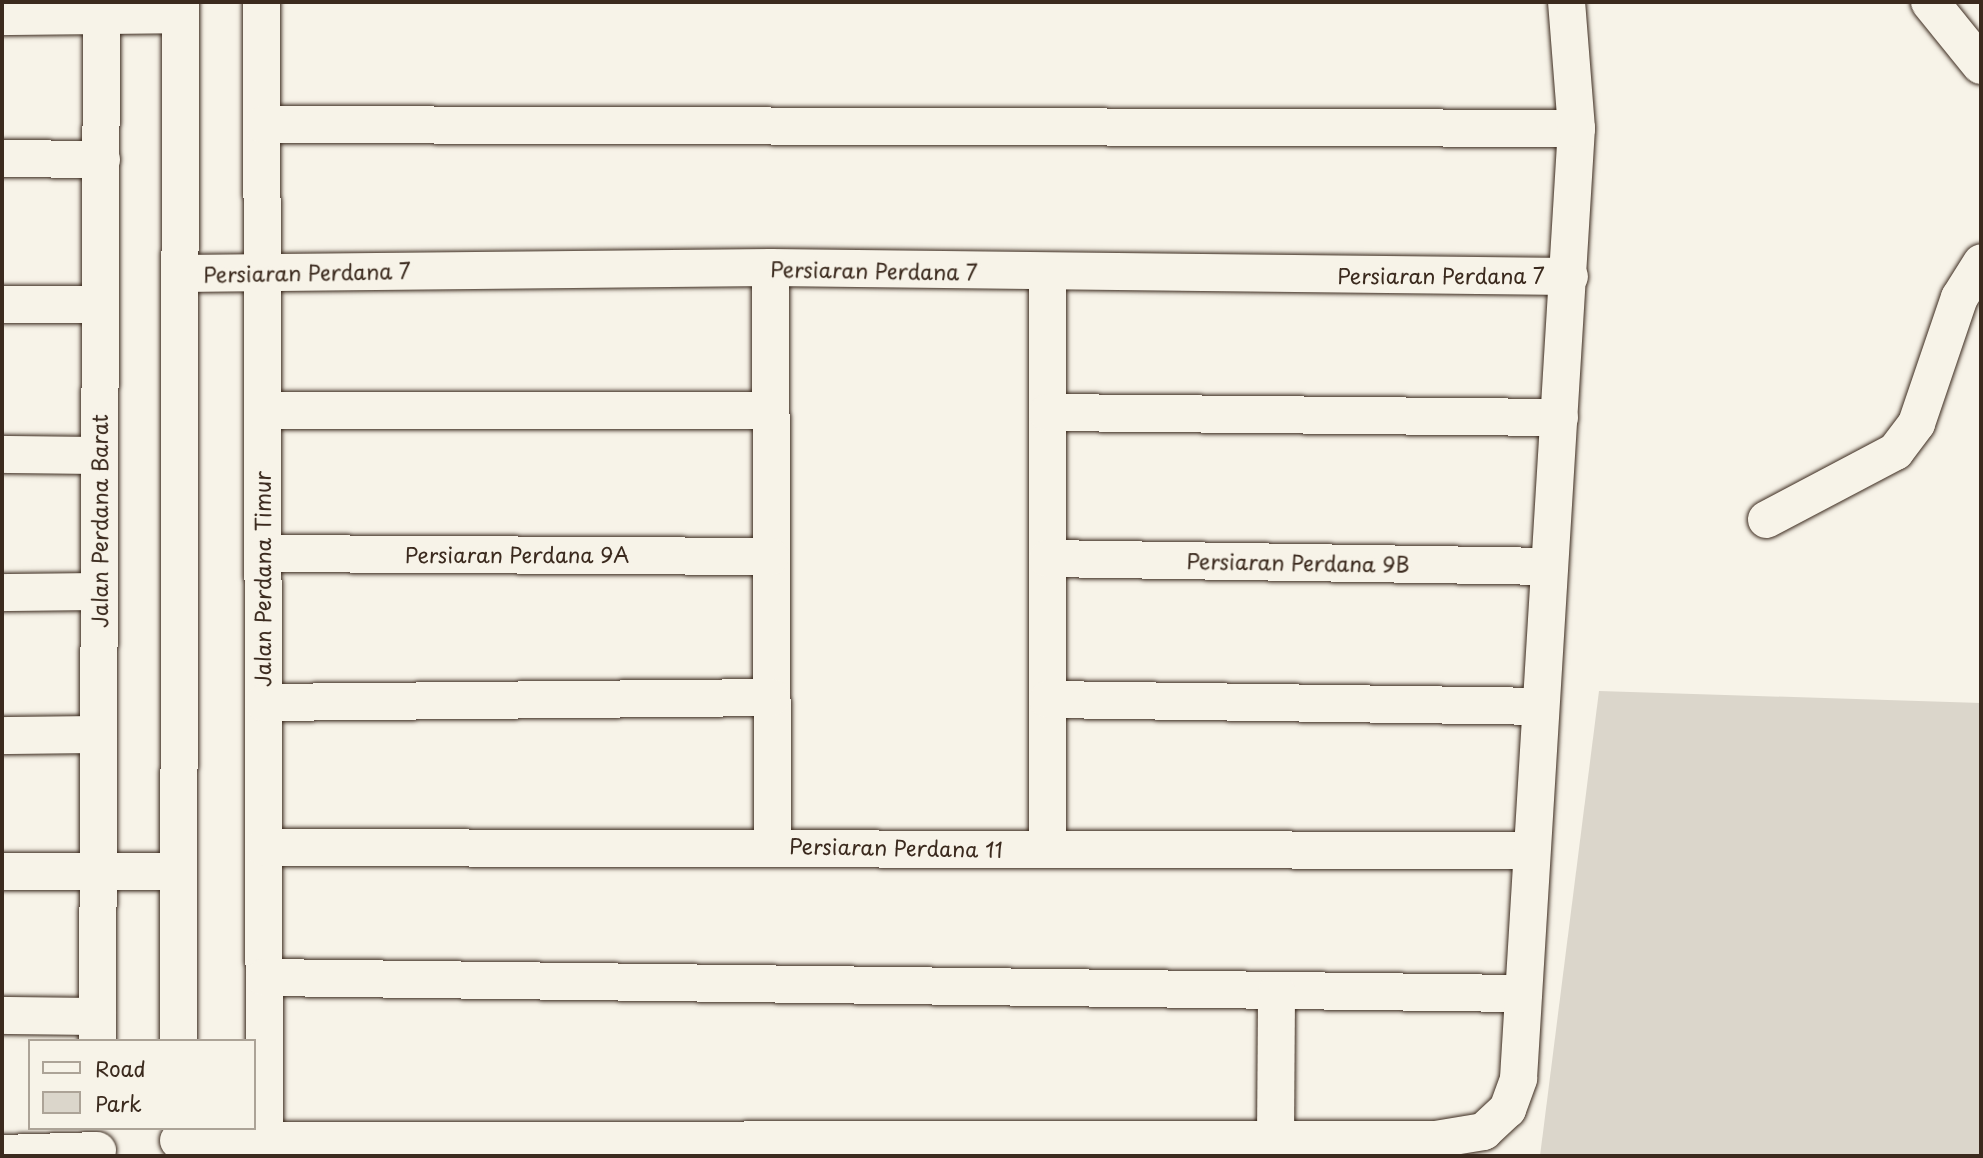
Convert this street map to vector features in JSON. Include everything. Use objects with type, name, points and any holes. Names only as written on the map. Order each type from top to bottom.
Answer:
[{"type":"main road","points":[[1930,2],[1981,65]]},
{"type":"street","name":"Jalan Perdana Timur","points":[[261,2],[264,1148]]},
{"type":"street","points":[[178,1141],[264,1148],[927,1148],[1275,1139],[1435,1139],[1483,1131],[1507,1109],[1518,1077],[1576,128],[1566,2]]},
{"type":"street","points":[[2,16],[101,8],[180,8],[178,1039]]},
{"type":"street","name":"Jalan Perdana Barat","points":[[97,1028],[101,8]]},
{"type":"street","points":[[262,124],[1576,128]]},
{"type":"street","points":[[2,158],[101,159]]},
{"type":"street","points":[[1766,519],[1895,451],[1916,423],[1959,297],[1981,262]]},
{"type":"street","points":[[770,267],[772,845]]},
{"type":"street","name":"Persiaran Perdana 7","points":[[179,273],[770,267],[1046,274],[1569,276]]},
{"type":"street","points":[[1046,274],[1046,848]]},
{"type":"street","points":[[2,304],[100,304]]},
{"type":"street","points":[[262,410],[770,410]]},
{"type":"street","points":[[1046,412],[1559,417]]},
{"type":"street","points":[[2,454],[100,455]]},
{"type":"street","name":"Persiaran Perdana 9A","points":[[263,553],[770,556]]},
{"type":"street","name":"Persiaran Perdana 9B","points":[[1046,558],[1549,566]]},
{"type":"street","points":[[2,592],[99,591]]},
{"type":"street","points":[[263,702],[771,697]]},
{"type":"street","points":[[1046,699],[1539,706]]},
{"type":"street","points":[[2,735],[98,734]]},
{"type":"street","name":"Persiaran Perdana 11","points":[[263,847],[772,845],[1530,850]]},
{"type":"street","points":[[2,871],[178,871]]},
{"type":"street","points":[[264,977],[1276,992],[1523,993]]},
{"type":"street","points":[[1275,1139],[1276,992]]},
{"type":"street","points":[[2,1015],[97,1028]]},
{"type":"street","points":[[2,1153],[97,1145]]},
{"type":"green space","points":[[1599,691],[1981,703],[1981,1156],[1540,1156]]}]
